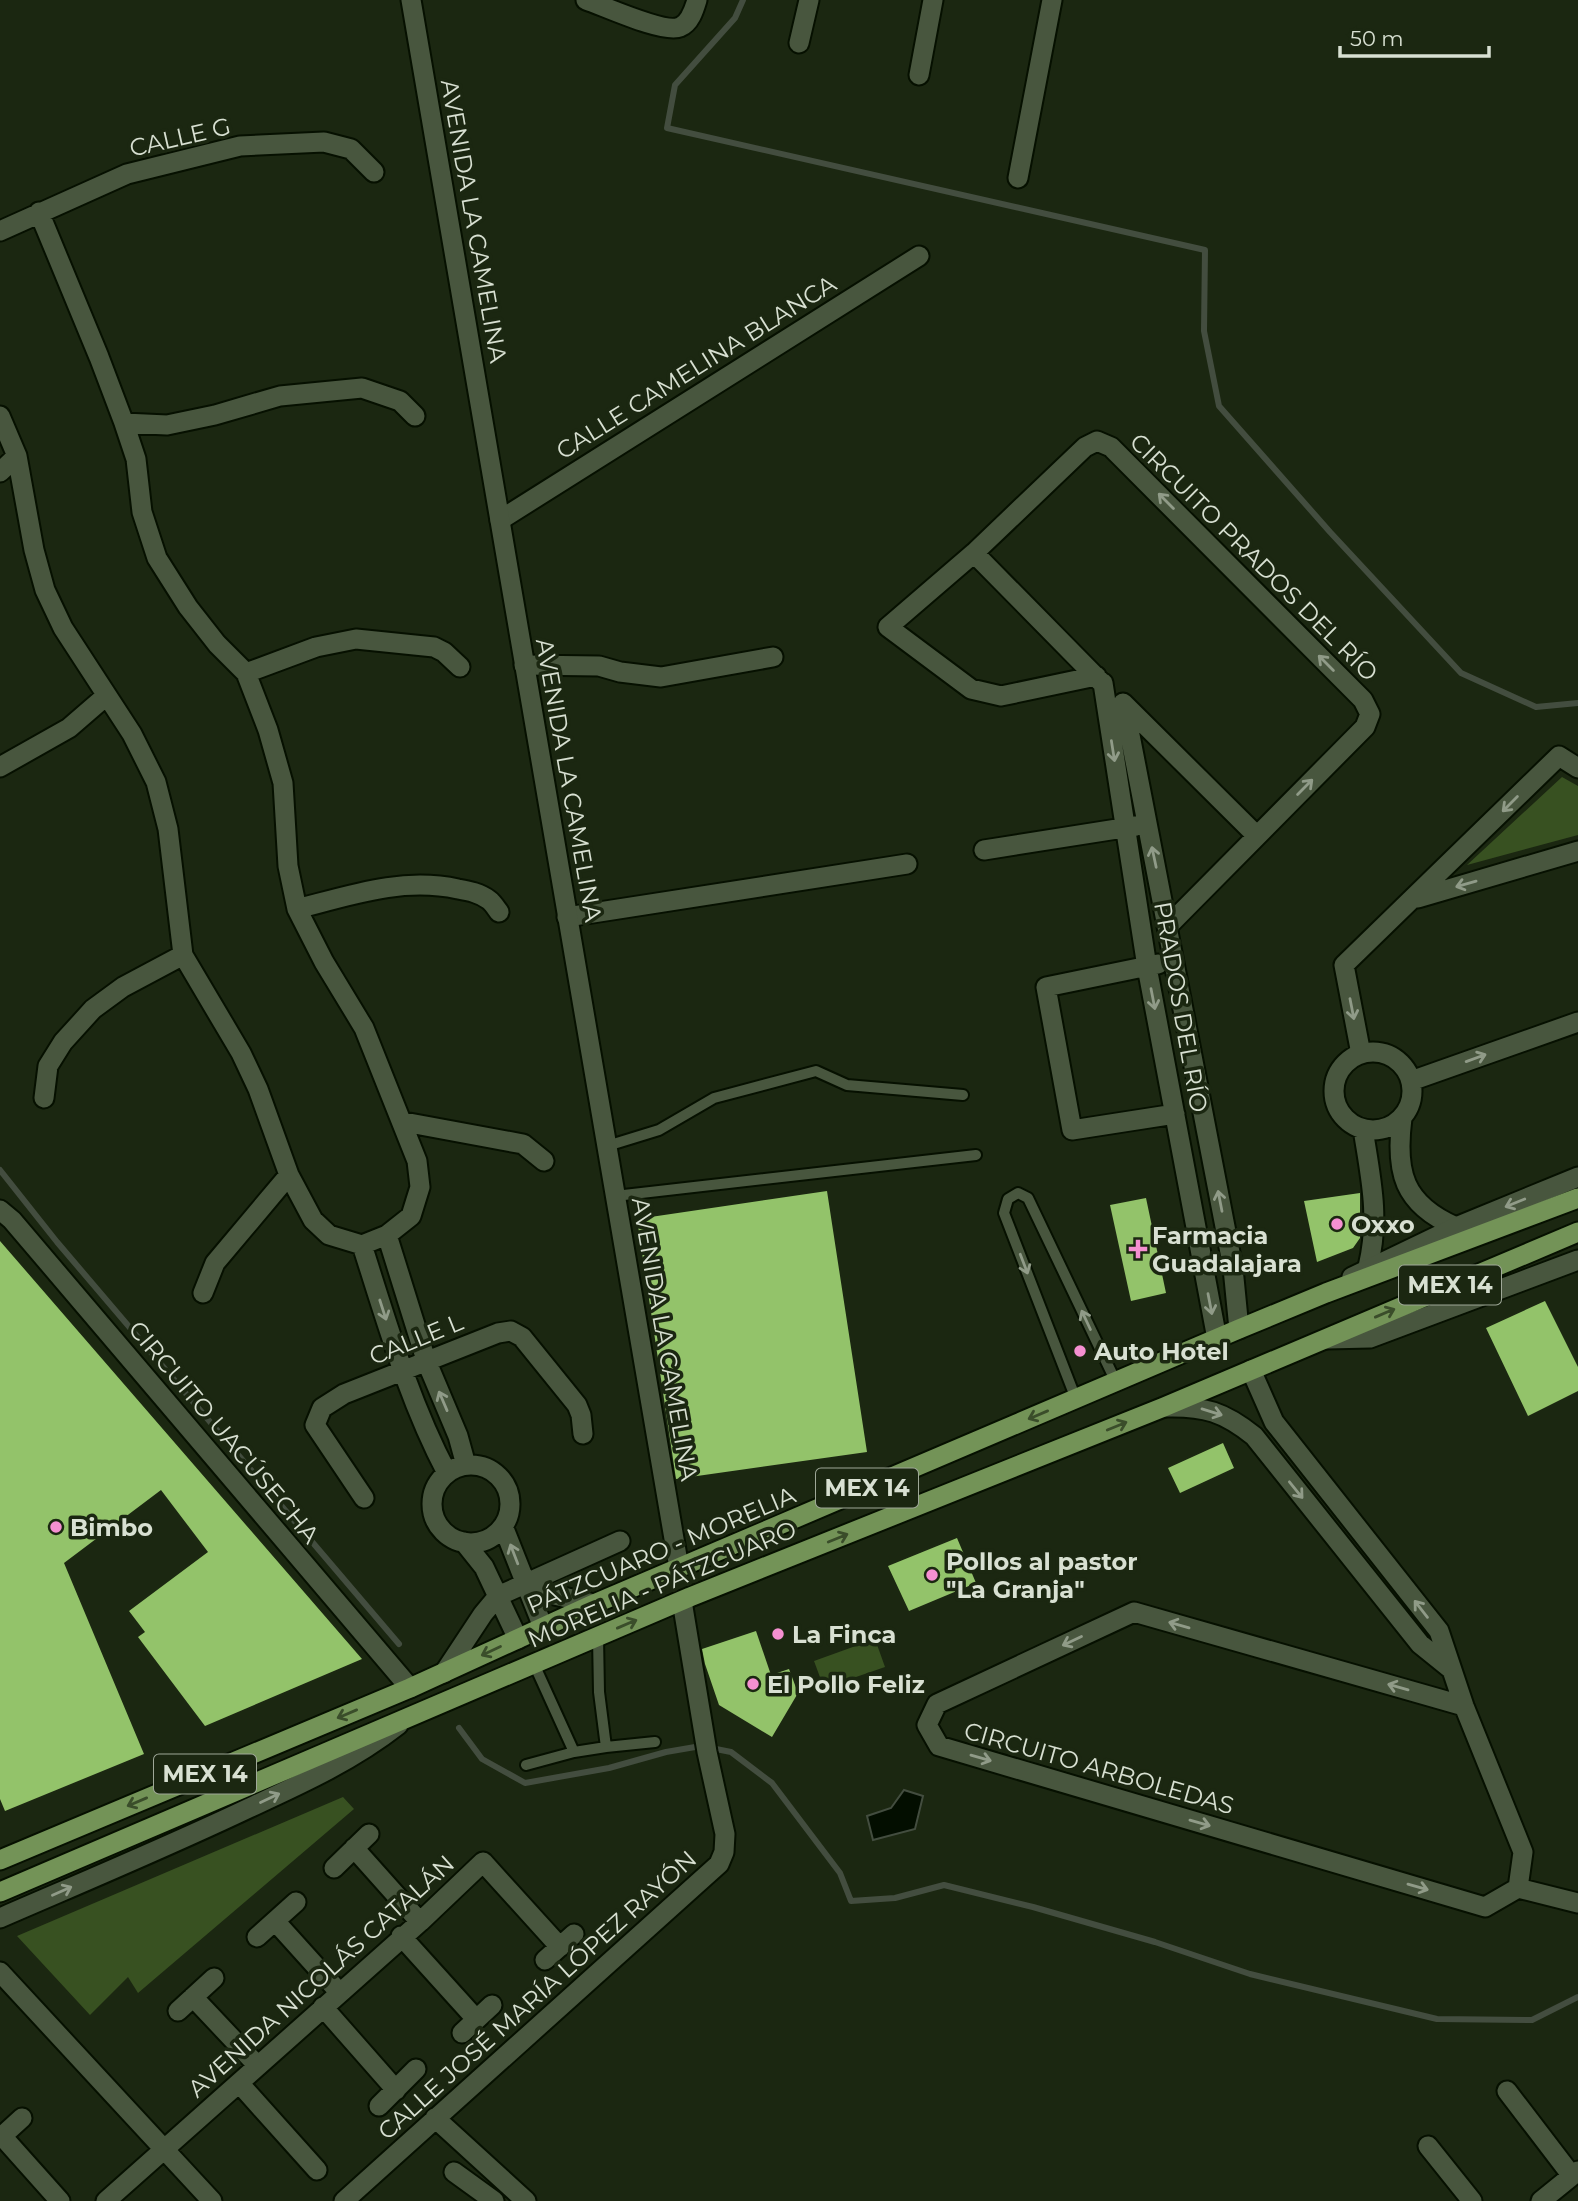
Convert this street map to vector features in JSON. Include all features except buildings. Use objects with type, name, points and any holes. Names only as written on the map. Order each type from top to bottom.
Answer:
[{"type":"main road","name":"PÁTZCUARO - MORELIA","points":[[0,1860],[410,1688],[594,1604],[1239,1329],[1326,1293],[1578,1198]]},
{"type":"main road","name":"MORELIA - PÁTZCUARO","points":[[0,1892],[682,1601],[1164,1407],[1578,1232]]},
{"type":"street","name":"AVENIDA LA CAMELINA","points":[[411,0],[679,1568]]},
{"type":"street","points":[[586,0],[666,29],[680,27],[691,18],[697,0]]},
{"type":"street","points":[[799,43],[809,0]]},
{"type":"street","points":[[919,75],[933,0]]},
{"type":"street","points":[[1018,178],[1052,0]]},
{"type":"street","name":"CALLE G","points":[[0,231],[127,174],[240,146],[324,142],[351,149],[374,173]]},
{"type":"street","points":[[0,416],[17,456],[34,550],[45,590],[63,628],[132,734],[156,782],[168,830],[183,955],[241,1052],[258,1089],[289,1175],[313,1220],[329,1235],[362,1245],[387,1235],[411,1216],[420,1187],[418,1161],[364,1028],[324,962],[297,909],[288,866],[284,783],[268,730],[246,673],[217,644],[188,607],[157,558],[142,512],[136,459],[124,423],[39,212]]},
{"type":"street","name":"CALLE CAMELINA BLANCA","points":[[500,520],[919,256]]},
{"type":"street","points":[[124,423],[167,425],[215,415],[280,396],[362,388],[400,401],[415,416]]},
{"type":"street","name":"CIRCUITO PRADOS DEL RÍO","points":[[1099,680],[1001,696],[971,689],[888,627],[974,553],[1085,447],[1097,441],[1111,447],[1121,456],[1363,700],[1370,714],[1365,727],[1168,926]]},
{"type":"street","points":[[0,472],[17,456]]},
{"type":"street","points":[[974,553],[1256,835]]},
{"type":"street","points":[[246,673],[316,647],[356,639],[434,647],[444,652],[460,667]]},
{"type":"street","points":[[524,665],[599,666],[620,672],[661,677],[773,657]]},
{"type":"street","name":"PRADOS DEL RÍO","points":[[1099,680],[1147,967],[1217,1339]]},
{"type":"street","points":[[0,767],[69,728],[106,696]]},
{"type":"street","points":[[1124,704],[1233,1268],[1239,1329]]},
{"type":"street","points":[[1361,1054],[1344,965],[1559,756],[1578,768]]},
{"type":"street","points":[[985,850],[1147,825]]},
{"type":"street","points":[[1413,900],[1578,851]]},
{"type":"street","points":[[567,916],[907,864]]},
{"type":"street","points":[[297,909],[381,887],[418,884],[441,885],[476,893],[489,900],[499,912]]},
{"type":"street","points":[[44,1098],[48,1066],[63,1042],[93,1009],[122,987],[183,955]]},
{"type":"street","points":[[1172,960],[1046,987],[1072,1130],[1175,1114]]},
{"type":"street","points":[[1411,1081],[1578,1022]]},
{"type":"street","points":[[1361,1054],[1386,1054],[1397,1060],[1411,1081],[1413,1095],[1409,1107],[1402,1118],[1391,1127],[1363,1129],[1352,1124],[1336,1105],[1334,1092],[1341,1069],[1361,1054]]},
{"type":"street","points":[[1402,1118],[1401,1172],[1407,1187],[1419,1205],[1436,1218],[1456,1227]]},
{"type":"street","points":[[404,1122],[523,1144],[544,1161]]},
{"type":"street","points":[[1363,1129],[1374,1203],[1374,1235],[1368,1267]]},
{"type":"street","points":[[203,1293],[215,1263],[289,1175]]},
{"type":"street","points":[[1326,1293],[1368,1267],[1456,1227],[1578,1177]]},
{"type":"street","name":"CIRCUITO UACÚSECHA","points":[[0,1210],[410,1688]]},
{"type":"street","points":[[387,1235],[426,1360],[458,1436],[466,1465]]},
{"type":"street","points":[[362,1245],[402,1372],[447,1473]]},
{"type":"street","points":[[1323,1340],[1370,1338],[1578,1260]]},
{"type":"street","name":"CALLE L","points":[[364,1498],[315,1425],[322,1408],[344,1394],[498,1333],[511,1331],[522,1337],[577,1405],[583,1434]]},
{"type":"street","points":[[1251,1370],[1274,1422],[1439,1631],[1464,1706],[1523,1852],[1518,1888],[1578,1903]]},
{"type":"street","points":[[1164,1407],[1190,1406],[1214,1410],[1235,1421],[1254,1436],[1420,1644],[1451,1669]]},
{"type":"street","points":[[1271,1458],[1291,1443]]},
{"type":"street","points":[[466,1465],[491,1470],[507,1489],[509,1514],[503,1526],[486,1540],[464,1542],[452,1538],[442,1530],[435,1519],[433,1494],[439,1482],[447,1473],[466,1465]]},
{"type":"street","points":[[503,1526],[543,1627]]},
{"type":"street","points":[[444,1673],[483,1614],[499,1596],[620,1541]]},
{"type":"street","points":[[464,1542],[484,1567],[518,1639]]},
{"type":"street","points":[[526,1586],[594,1604]]},
{"type":"street","name":"CALLE JOSÉ MARÍA LÓPEZ RAYÓN","points":[[344,2201],[719,1864],[724,1852],[725,1834],[707,1752],[682,1601]]},
{"type":"street","name":"CIRCUITO ARBOLEDAS","points":[[1464,1706],[1134,1612],[937,1704],[927,1725],[939,1746],[1485,1907],[1518,1888]]},
{"type":"street","points":[[0,1918],[165,1848],[302,1784],[355,1756],[407,1718]]},
{"type":"street","points":[[334,1868],[369,1834]]},
{"type":"street","points":[[354,1848],[420,1922]]},
{"type":"street","name":"AVENIDA NICOLÁS CATALÁN","points":[[106,2201],[401,1936],[420,1922],[483,1862],[567,1940],[545,1960]]},
{"type":"street","points":[[257,1937],[296,1902]]},
{"type":"street","points":[[275,1921],[339,1992]]},
{"type":"street","points":[[401,1936],[476,2019]]},
{"type":"street","points":[[0,1972],[212,2201]]},
{"type":"street","points":[[178,2011],[214,1978]]},
{"type":"street","points":[[193,1997],[258,2066]]},
{"type":"street","points":[[461,2034],[492,2005]]},
{"type":"street","points":[[323,2007],[396,2090]]},
{"type":"street","points":[[379,2106],[416,2069]]},
{"type":"street","points":[[239,2083],[317,2170]]},
{"type":"street","points":[[1507,2091],[1575,2174],[1541,2201]]},
{"type":"street","points":[[22,2118],[1,2137],[60,2201]]},
{"type":"street","points":[[435,2118],[526,2201]]},
{"type":"street","points":[[1429,2146],[1472,2201]]},
{"type":"street","points":[[454,2172],[492,2200]]},
{"type":"lane","points":[[607,1146],[659,1130],[714,1098],[816,1071],[847,1086],[963,1095]]},
{"type":"lane","points":[[615,1196],[976,1154]]},
{"type":"lane","points":[[1076,1399],[1004,1213],[1007,1199],[1018,1193],[1028,1198],[1116,1382]]},
{"type":"lane","points":[[598,1637],[599,1692],[606,1747]]},
{"type":"lane","points":[[534,1664],[574,1752]]},
{"type":"lane","points":[[526,1765],[574,1752],[655,1742]]},
{"type":"green space","points":[[1562,777],[1578,786],[1578,835],[1467,865]]},
{"type":"green space","points":[[875,1639],[885,1667],[824,1688],[814,1661]]},
{"type":"green space","points":[[343,1797],[354,1809],[138,1993],[128,1977],[90,2015],[17,1936]]},
{"type":"shaded area","points":[[904,1790],[923,1796],[915,1829],[873,1840],[867,1816],[891,1808]]},
{"type":"waterway","points":[[743,0],[735,18],[675,85],[667,128],[1205,250],[1204,331],[1219,406],[1330,532],[1461,673],[1536,707],[1578,703]]},
{"type":"waterway","points":[[0,1170],[57,1242],[399,1644]]},
{"type":"waterway","points":[[459,1728],[482,1759],[525,1783],[609,1768],[666,1752],[701,1746],[731,1752],[772,1783],[840,1873],[851,1901],[895,1898],[944,1885],[1155,1942],[1250,1974],[1437,2019],[1532,2020],[1578,1997]]},
{"type":"place","name":"Oxxo","points":[[1337,1224]]},
{"type":"place","name":"Farmacia Guadalajara","points":[[1138,1249]]},
{"type":"place","name":"Auto Hotel","points":[[1080,1351]]},
{"type":"place","name":"Bimbo","points":[[56,1527]]},
{"type":"place","name":"Pollos al pastor \"La Granja\"","points":[[932,1575]]},
{"type":"place","name":"La Finca","points":[[778,1634]]},
{"type":"place","name":"El Pollo Feliz","points":[[753,1684]]}]
